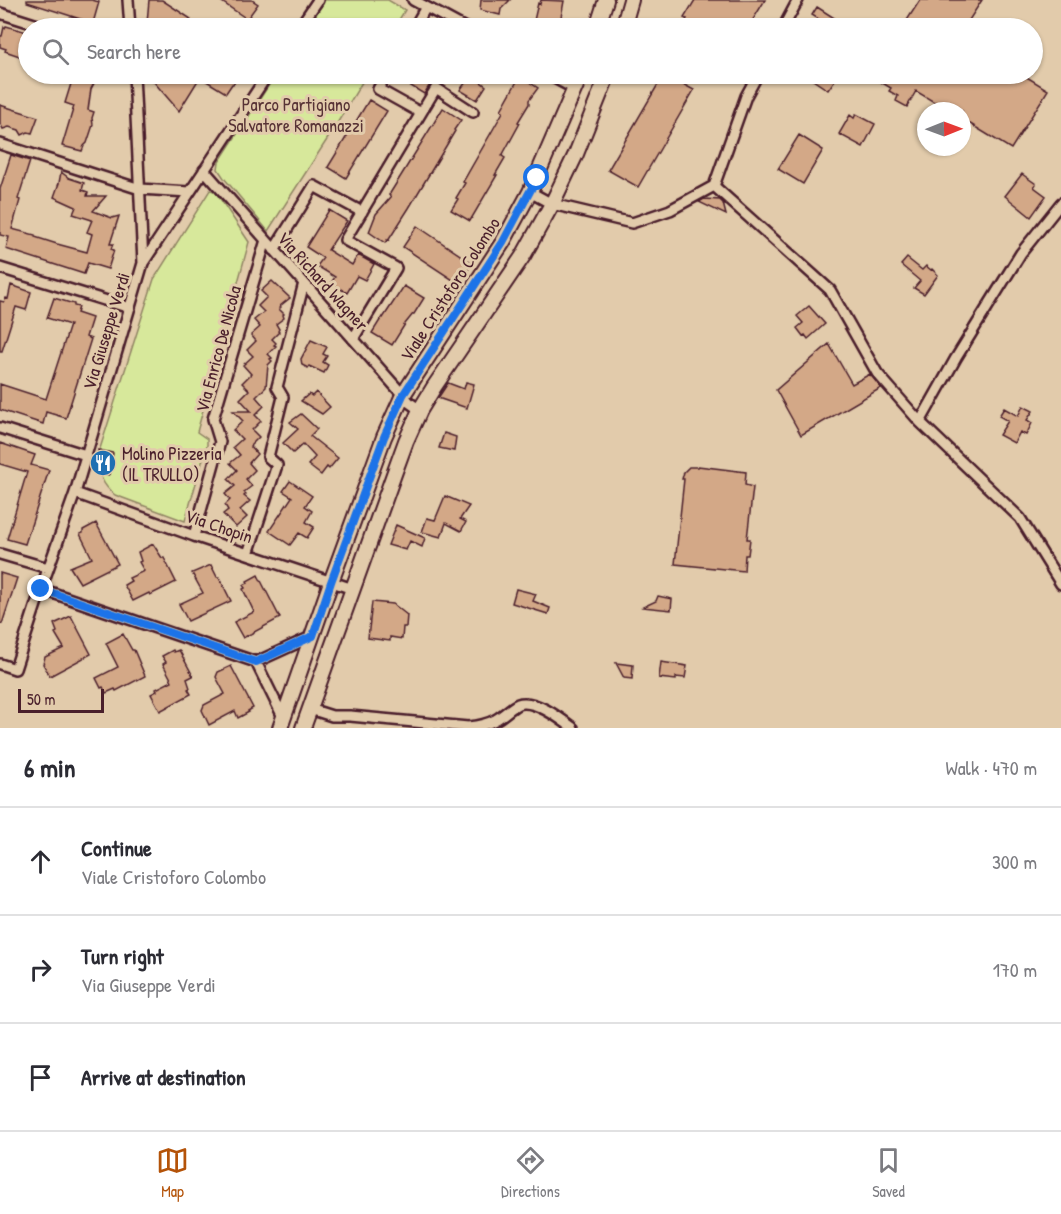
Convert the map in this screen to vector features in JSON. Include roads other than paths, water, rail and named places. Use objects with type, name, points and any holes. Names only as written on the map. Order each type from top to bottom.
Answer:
[{"type":"main road","points":[[600,18],[606,0]]},
{"type":"main road","points":[[625,18],[631,0]]},
{"type":"main road","name":"Viale Cristoforo Colombo","points":[[282,723],[384,437],[403,395],[503,242],[530,192],[577,84]]},
{"type":"main road","points":[[303,728],[406,441],[420,410],[523,256],[576,154],[604,84]]},
{"type":"street","points":[[128,0],[129,18]]},
{"type":"street","points":[[305,18],[318,0]]},
{"type":"street","points":[[413,0],[446,18]]},
{"type":"street","points":[[788,18],[798,0]]},
{"type":"street","points":[[420,18],[426,8]]},
{"type":"street","points":[[0,13],[18,19]]},
{"type":"street","name":"Via Giuseppe Verdi","points":[[0,664],[15,669],[75,493],[143,262],[135,84]]},
{"type":"street","points":[[143,262],[261,84]]},
{"type":"street","points":[[381,84],[378,89],[421,113]]},
{"type":"street","points":[[566,84],[575,89]]},
{"type":"street","points":[[530,192],[552,204],[632,223],[670,210],[714,186],[746,96],[753,84]]},
{"type":"street","points":[[353,339],[396,268],[345,240],[436,88],[473,112]]},
{"type":"street","points":[[0,144],[140,189],[189,192]]},
{"type":"street","name":"Via Richard Wagner","points":[[204,171],[410,403],[420,410]]},
{"type":"street","points":[[274,250],[314,186],[362,212]]},
{"type":"street","points":[[714,186],[830,290],[877,373],[920,422],[1020,518],[1061,584]]},
{"type":"street","points":[[920,422],[956,358],[1015,263],[1061,203]]},
{"type":"street","name":"Via Enrico De Nicola","points":[[194,536],[220,442],[213,419],[266,240]]},
{"type":"street","points":[[0,268],[130,308]]},
{"type":"street","points":[[248,554],[278,465],[268,457],[283,397],[277,387],[304,283]]},
{"type":"street","points":[[0,428],[86,455]]},
{"type":"street","name":"Via Chopin","points":[[75,493],[194,536],[353,589]]},
{"type":"street","points":[[0,554],[48,568]]},
{"type":"street","points":[[41,589],[256,662],[313,636]]},
{"type":"street","points":[[256,662],[282,723]]},
{"type":"street","points":[[310,708],[332,716],[468,727],[484,725],[496,720],[519,704],[527,703],[537,705],[573,728]]},
{"type":"place","name":"Molino Pizzeria (IL TRULLO)","points":[[103,463]]},
{"type":"park label","name":"Parco Partigiano Salvatore Romanazzi","points":[[296,114]]}]
